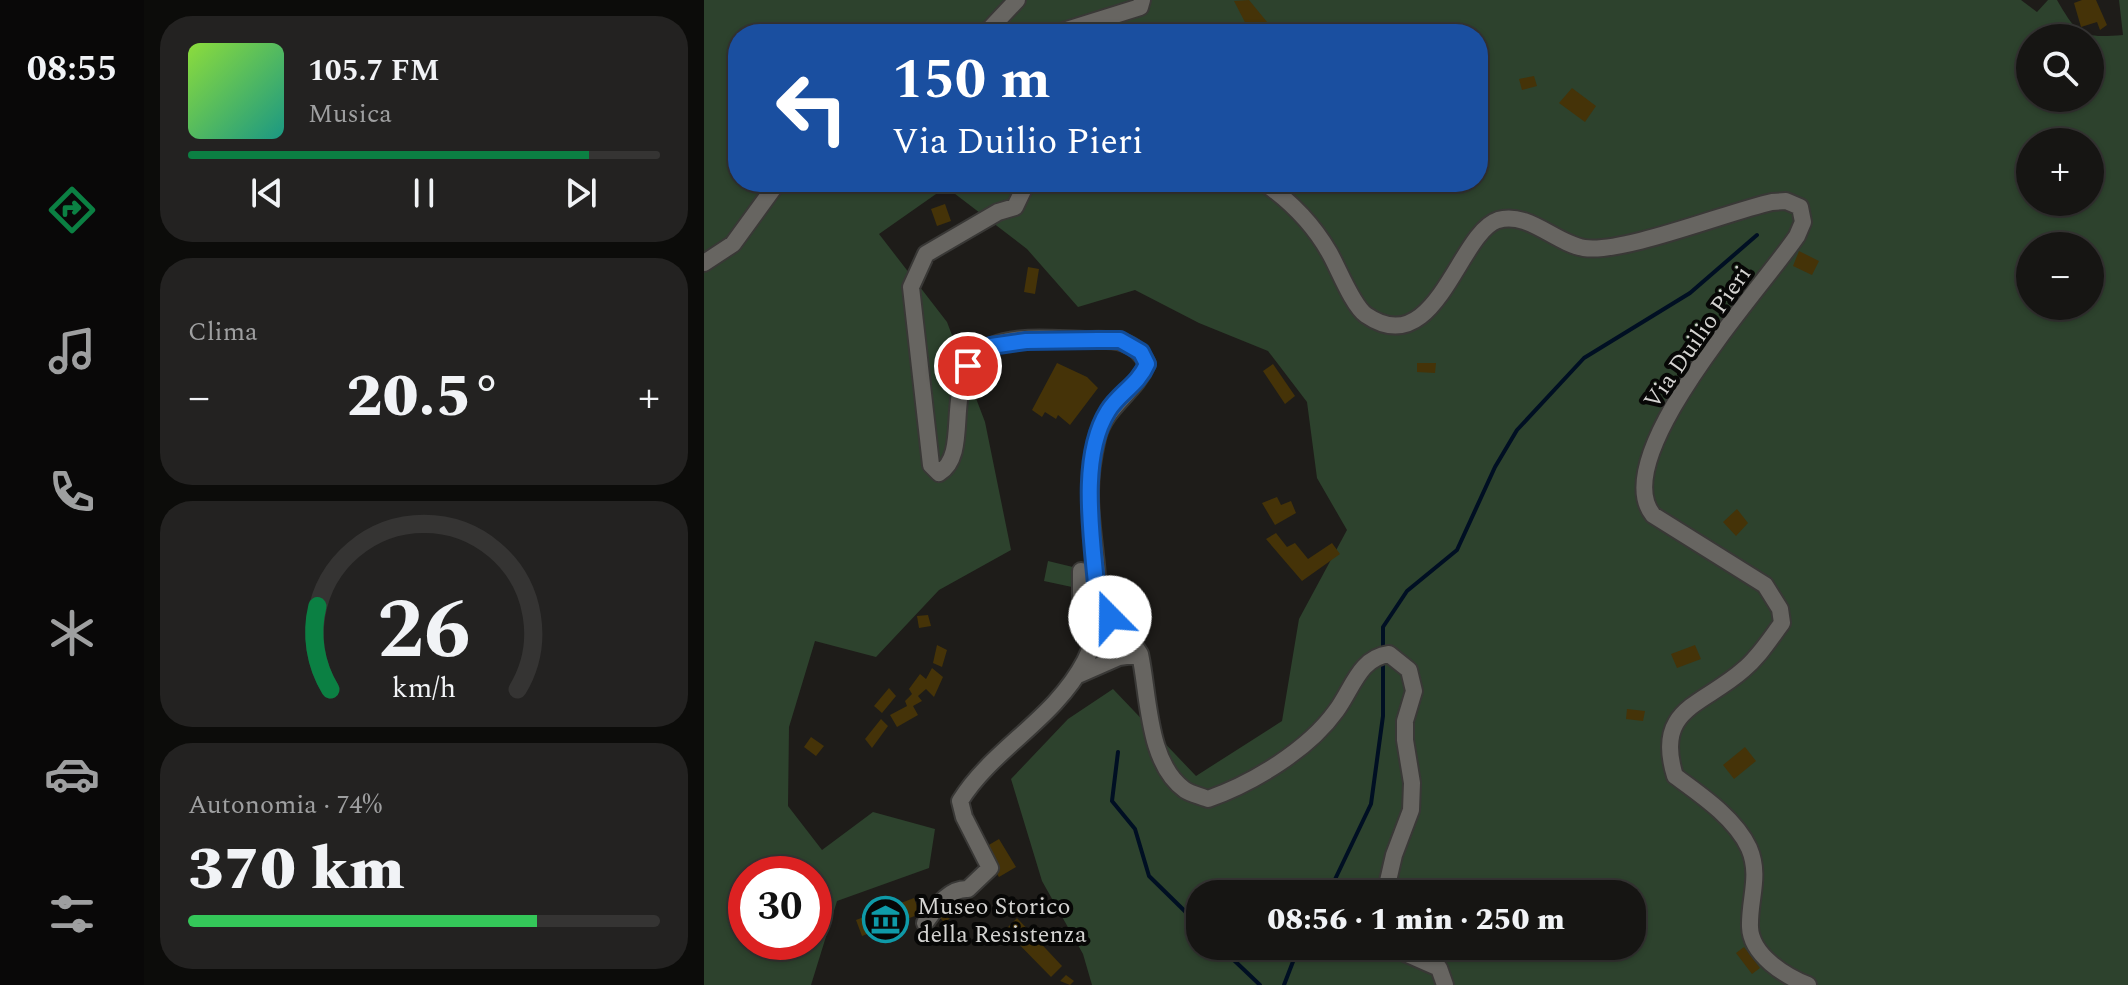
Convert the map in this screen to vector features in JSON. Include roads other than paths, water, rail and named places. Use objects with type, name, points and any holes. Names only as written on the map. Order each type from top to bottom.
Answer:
[{"type":"street","points":[[994,24],[1017,0]]},
{"type":"street","points":[[1086,24],[1140,7],[1142,0]]},
{"type":"street","points":[[704,263],[733,244],[771,192]]},
{"type":"street","points":[[925,923],[941,901],[959,889],[968,889],[990,868],[964,817],[960,801],[971,783],[1040,722],[1086,660],[1098,609],[1090,491],[1097,436],[1108,410],[1142,377],[1147,364],[1141,352],[1120,340],[1026,341],[991,346],[968,366],[956,405],[954,456],[950,467],[939,473],[931,465],[911,287],[926,254],[998,212],[1015,207],[1022,192]]},
{"type":"street","name":"Via Duilio Pieri","points":[[1275,192],[1301,213],[1328,249],[1364,314],[1387,323],[1406,322],[1426,312],[1444,292],[1474,242],[1496,220],[1526,222],[1584,248],[1629,242],[1772,202],[1786,201],[1800,207],[1803,222],[1797,236],[1711,352],[1650,447],[1641,488],[1643,504],[1653,515],[1765,585],[1780,609],[1782,623],[1762,651],[1733,678],[1695,701],[1677,720],[1667,741],[1675,776],[1712,802],[1748,846],[1756,885],[1750,928],[1757,947],[1772,965],[1808,985]]},
{"type":"street","points":[[1081,571],[1081,602],[1098,609],[1129,636],[1140,654],[1155,741],[1166,767],[1184,790],[1208,799],[1231,791],[1310,740],[1336,711],[1362,667],[1382,655],[1409,670],[1414,691],[1405,721],[1405,740],[1412,783],[1411,810],[1388,880]]},
{"type":"street","points":[[1073,677],[1119,657],[1140,654]]},
{"type":"street","points":[[1421,960],[1439,968],[1445,985]]},
{"type":"waterway","points":[[1383,651],[1383,627],[1407,591],[1457,550],[1495,467],[1517,430],[1584,358],[1690,293],[1757,235]]},
{"type":"waterway","points":[[1335,880],[1371,804],[1383,716],[1383,659]]},
{"type":"waterway","points":[[1118,752],[1112,801],[1135,829],[1149,876],[1186,912]]},
{"type":"waterway","points":[[1234,960],[1260,985]]},
{"type":"waterway","points":[[1284,985],[1294,960]]},
{"type":"place","name":"Museo Storico della Resistenza","points":[[886,920]]}]
